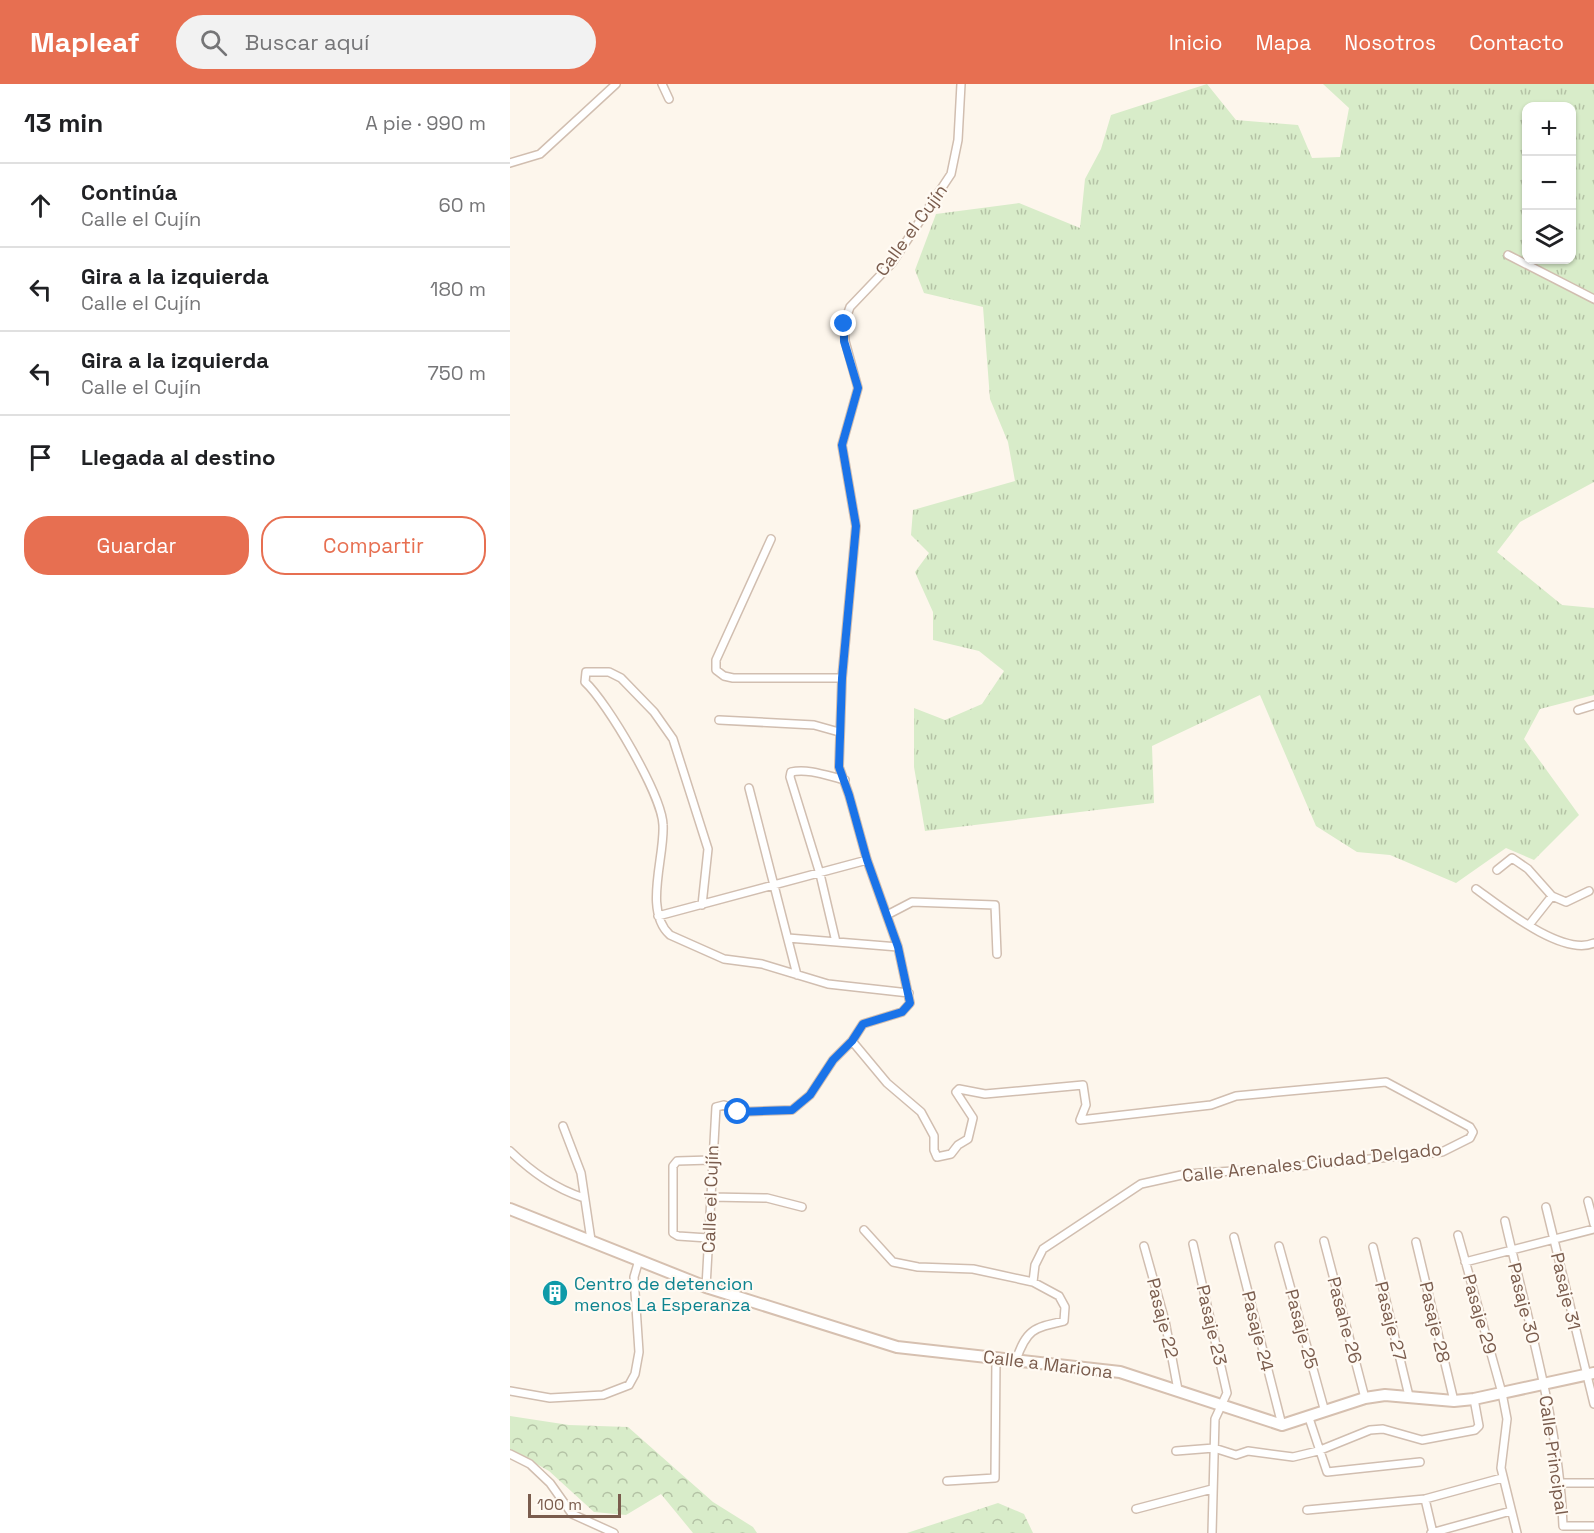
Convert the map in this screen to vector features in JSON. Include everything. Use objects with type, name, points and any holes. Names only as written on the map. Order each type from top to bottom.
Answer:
[{"type":"main road","name":"Calle a Mariona","points":[[510,1209],[706,1287],[897,1347],[1119,1372],[1282,1425]]},
{"type":"main road","points":[[1282,1425],[1365,1398],[1409,1396],[1454,1401],[1474,1399],[1590,1374]]},
{"type":"street","points":[[510,163],[540,154],[616,84]]},
{"type":"street","points":[[662,84],[669,99]]},
{"type":"street","name":"Calle el Cujín","points":[[706,1287],[714,1112],[718,1105],[738,1112],[792,1110],[810,1095],[833,1060],[852,1041],[865,1023],[905,1010],[910,1003],[898,947],[867,860],[839,767],[842,678],[856,526],[842,445],[858,388],[844,341],[845,319],[850,307],[892,263],[951,174],[958,140],[961,84]]},
{"type":"street","points":[[1508,255],[1594,299]]},
{"type":"street","points":[[771,539],[716,660],[716,670],[724,676],[733,678],[842,678]]},
{"type":"street","points":[[702,905],[708,849],[673,739],[654,712],[621,678],[609,672],[586,672],[585,682],[607,707],[652,787],[659,805],[663,824],[657,916],[663,928],[670,935],[724,958],[762,964],[852,988],[909,993]]},
{"type":"street","points":[[1578,710],[1594,705]]},
{"type":"street","points":[[719,720],[814,726],[839,732]]},
{"type":"street","points":[[836,942],[820,874],[791,772],[818,773],[844,780]]},
{"type":"street","points":[[749,789],[797,975]]},
{"type":"street","points":[[1497,870],[1512,858],[1528,869],[1552,897],[1566,902],[1589,891]]},
{"type":"street","points":[[657,916],[867,860]]},
{"type":"street","points":[[1476,889],[1529,925],[1563,944],[1587,946],[1594,943]]},
{"type":"street","points":[[1529,925],[1552,897]]},
{"type":"street","points":[[887,915],[912,902],[995,905],[997,954]]},
{"type":"street","points":[[788,938],[898,947]]},
{"type":"street","name":"Calle Arenales Ciudad Delgado","points":[[852,1041],[887,1083],[921,1112],[934,1136],[934,1150],[937,1157],[951,1154],[971,1132],[973,1118],[958,1099],[956,1092],[959,1089],[985,1094],[1083,1086],[1086,1105],[1080,1120],[1211,1105],[1236,1096],[1386,1082],[1470,1127],[1473,1132],[1470,1138],[1442,1152],[1278,1168],[1186,1174],[1141,1184],[1043,1249],[1035,1265],[1033,1282]]},
{"type":"street","points":[[562,1126],[581,1173],[591,1240]]},
{"type":"street","points":[[510,1150],[542,1178],[561,1190],[584,1198]]},
{"type":"street","points":[[708,1238],[678,1236],[673,1233],[673,1166],[677,1161],[711,1160]]},
{"type":"street","points":[[710,1197],[767,1198],[802,1207]]},
{"type":"street","points":[[1588,1201],[1594,1224]]},
{"type":"street","name":"Pasaje 31","points":[[1546,1206],[1590,1374],[1594,1404]]},
{"type":"street","name":"Pasaje 30","points":[[1505,1221],[1544,1384]]},
{"type":"street","points":[[1465,1262],[1594,1229]]},
{"type":"street","points":[[864,1230],[893,1262],[918,1267],[973,1269],[1033,1282],[1059,1296],[1065,1307],[1064,1321],[1036,1328],[1024,1338],[1016,1360]]},
{"type":"street","name":"Pasaje 29","points":[[1458,1235],[1503,1393],[1507,1419],[1501,1457],[1502,1478],[1517,1533]]},
{"type":"street","name":"Pasaje 24","points":[[1234,1237],[1282,1425]]},
{"type":"street","name":"Pasahe 26","points":[[1324,1241],[1365,1398]]},
{"type":"street","name":"Pasaje 28","points":[[1416,1242],[1454,1401]]},
{"type":"street","name":"Pasaje 23","points":[[1193,1244],[1227,1393],[1215,1419],[1212,1533]]},
{"type":"street","name":"Pasaje 22","points":[[1144,1246],[1165,1321],[1178,1390]]},
{"type":"street","name":"Pasaje 25","points":[[1279,1246],[1325,1412]]},
{"type":"street","name":"Pasaje 27","points":[[1372,1247],[1409,1396]]},
{"type":"street","points":[[510,1391],[550,1398],[603,1395],[629,1385],[635,1374],[639,1352],[634,1277],[639,1260]]},
{"type":"street","points":[[947,1481],[995,1478],[996,1358]]},
{"type":"street","name":"Calle Principal","points":[[1544,1384],[1562,1483],[1563,1526],[1594,1526]]},
{"type":"street","points":[[1176,1451],[1214,1448],[1236,1455],[1248,1451],[1293,1457],[1318,1451],[1370,1430],[1383,1429],[1422,1440],[1475,1430],[1479,1421],[1474,1399]]},
{"type":"street","points":[[1308,1418],[1327,1472],[1420,1462]]},
{"type":"street","points":[[510,1454],[530,1464],[550,1483],[572,1514],[614,1533]]},
{"type":"street","points":[[1307,1510],[1425,1499],[1502,1478]]},
{"type":"street","points":[[1562,1483],[1594,1483]]},
{"type":"street","points":[[1136,1509],[1212,1489]]},
{"type":"street","points":[[1425,1499],[1432,1533],[1511,1511]]},
{"type":"green space","points":[[1207,84],[1236,120],[1298,125],[1312,158],[1340,157],[1349,108],[1323,84],[1594,84],[1594,482],[1520,522],[1497,552],[1562,605],[1594,608],[1594,695],[1540,709],[1524,739],[1579,815],[1534,860],[1506,848],[1456,883],[1390,855],[1357,852],[1316,826],[1260,695],[1152,746],[1154,803],[925,831],[914,767],[914,708],[945,720],[982,704],[1004,671],[979,651],[933,640],[933,612],[915,572],[929,553],[911,535],[913,510],[1015,481],[1008,442],[990,399],[983,307],[924,293],[915,270],[936,214],[1019,203],[1080,228],[1085,179],[1101,149],[1111,115]]},
{"type":"green space","points":[[510,1416],[569,1425],[628,1427],[713,1502],[753,1527],[757,1533],[693,1533],[661,1494],[626,1515],[594,1512],[549,1471],[510,1449]]},
{"type":"green space","points":[[998,1503],[1024,1514],[1033,1533],[907,1533]]},
{"type":"place","name":"Centro de detencion menos La Esperanza","points":[[555,1293]]},
{"type":"route","points":[[738,1112],[792,1110],[810,1095],[813,1087],[833,1060],[852,1041],[863,1024],[869,1020],[890,1017],[902,1012],[910,1005],[898,947],[867,860],[838,757],[842,678],[856,526],[842,445],[858,388],[844,341],[844,324]]}]
